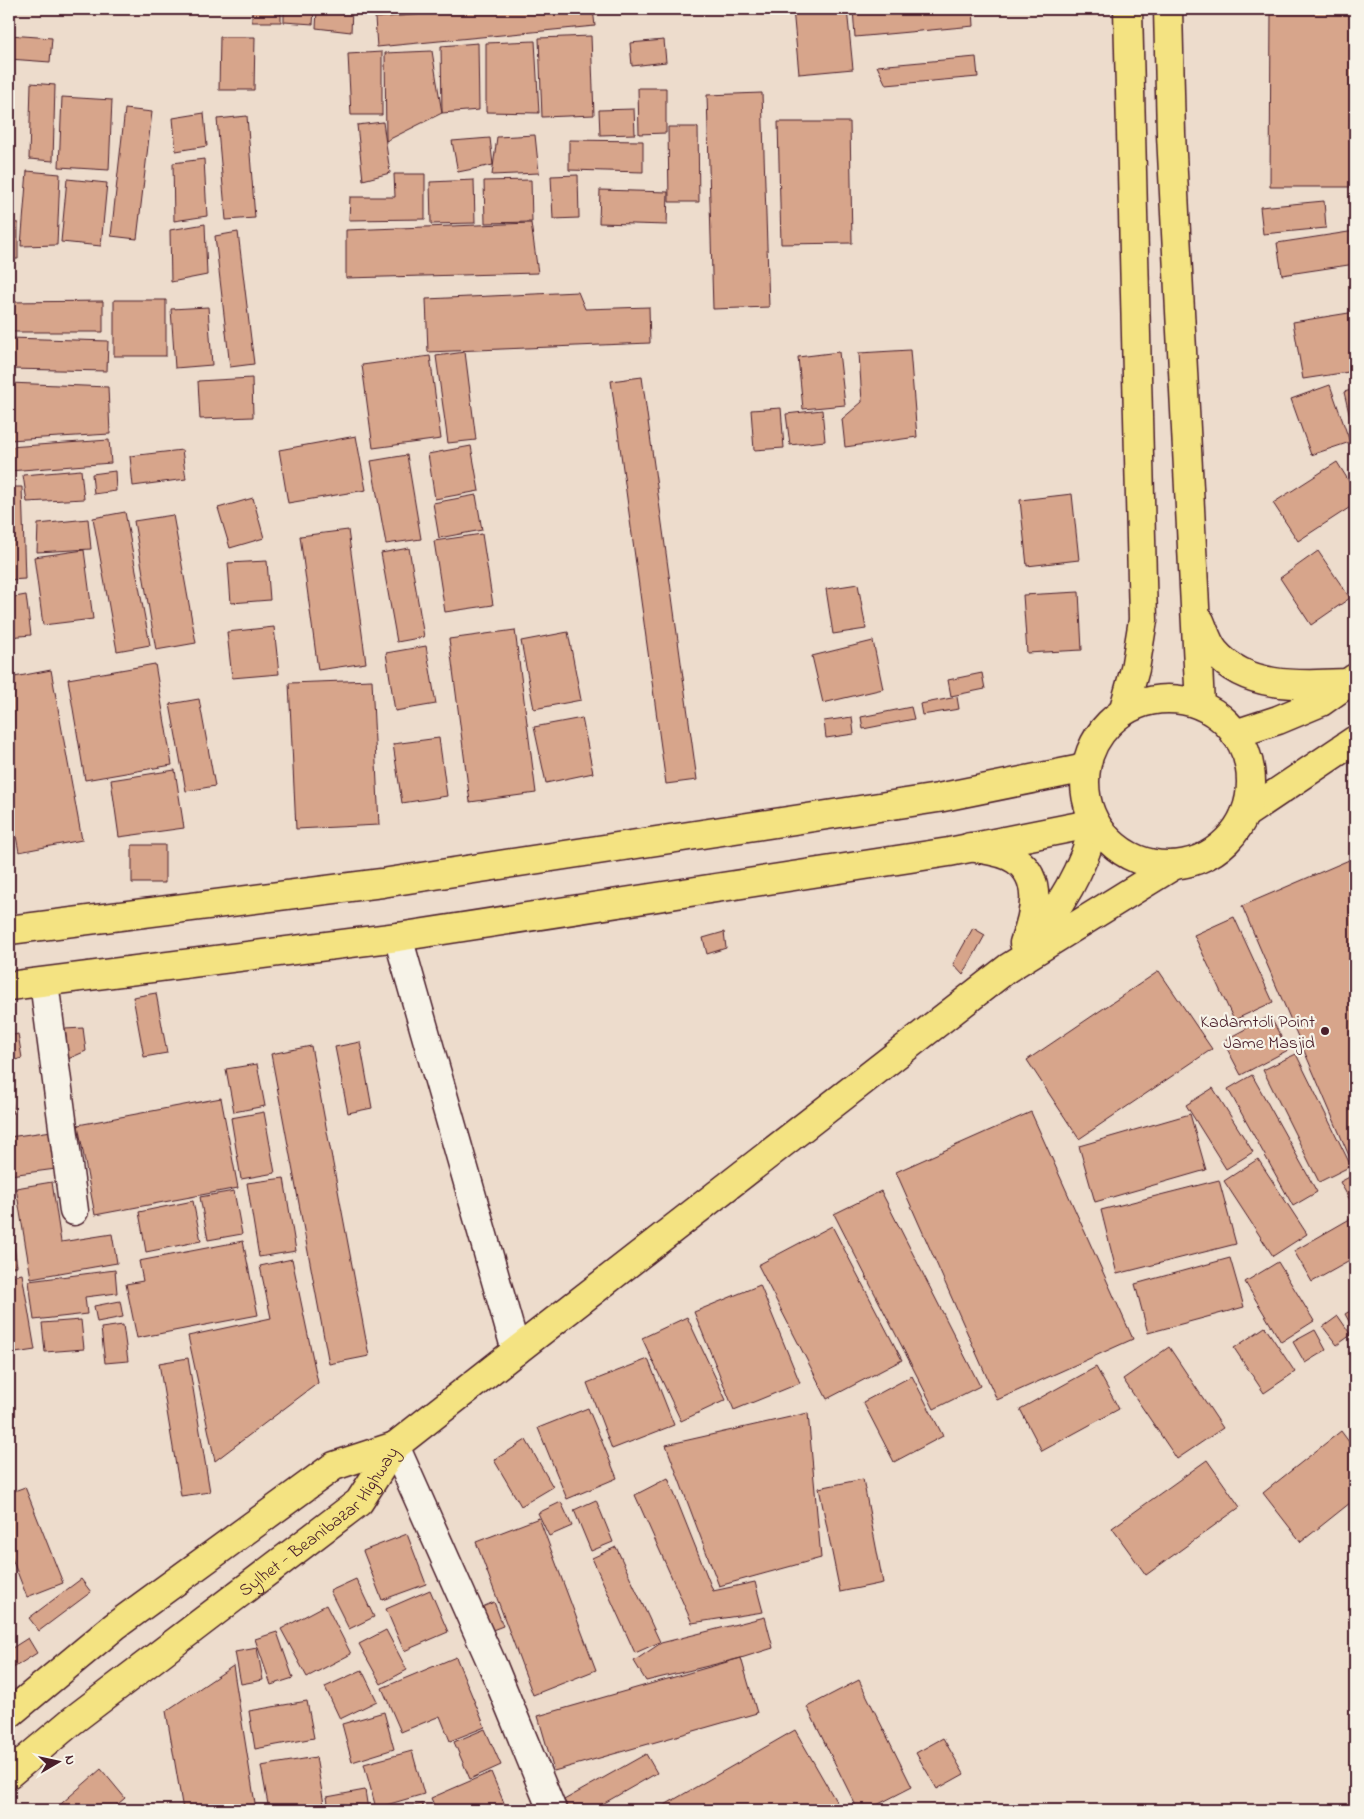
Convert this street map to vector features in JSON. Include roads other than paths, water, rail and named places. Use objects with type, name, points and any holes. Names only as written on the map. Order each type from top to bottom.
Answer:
[{"type":"main road","points":[[1123,712],[1135,669],[1143,620],[1128,9]]},
{"type":"main road","points":[[1168,9],[1171,134],[1200,706]]},
{"type":"main road","points":[[1193,595],[1213,651],[1229,666],[1251,677],[1275,682],[1352,680]]},
{"type":"main road","points":[[1235,734],[1278,720],[1321,702],[1352,680]]},
{"type":"main road","points":[[1174,699],[1200,706],[1220,717],[1235,734],[1248,759],[1251,787],[1245,814],[1234,834],[1217,850],[1197,861],[1174,865],[1152,864],[1129,856],[1110,842],[1095,823],[1086,796],[1086,768],[1094,746],[1106,727],[1123,712],[1148,701],[1174,699]]},
{"type":"main road","points":[[1245,814],[1355,740]]},
{"type":"main road","points":[[9,930],[382,883],[938,798],[1086,768]]},
{"type":"main road","points":[[9,986],[398,937],[970,847],[1095,823]]},
{"type":"main road","points":[[1008,968],[1054,914],[1068,890],[1089,845],[1095,823]]},
{"type":"main road","points":[[970,847],[1016,860],[1029,874],[1035,900],[1032,921],[1024,944],[1008,968]]},
{"type":"main road","points":[[395,1446],[1008,968],[1174,865]]},
{"type":"main road","name":"Sylhet - Beanibazar Highway","points":[[9,1714],[115,1626],[334,1466],[395,1446]]},
{"type":"main road","name":"Sylhet - Beanibazar Highway","points":[[9,1774],[72,1721],[359,1502],[395,1446]]},
{"type":"street","points":[[398,937],[516,1352]]},
{"type":"street","points":[[44,982],[74,1211]]},
{"type":"street","points":[[395,1446],[493,1666],[552,1810]]},
{"type":"place","name":"Kadamtoli Point Jame Masjid","points":[[1325,1031]]}]
